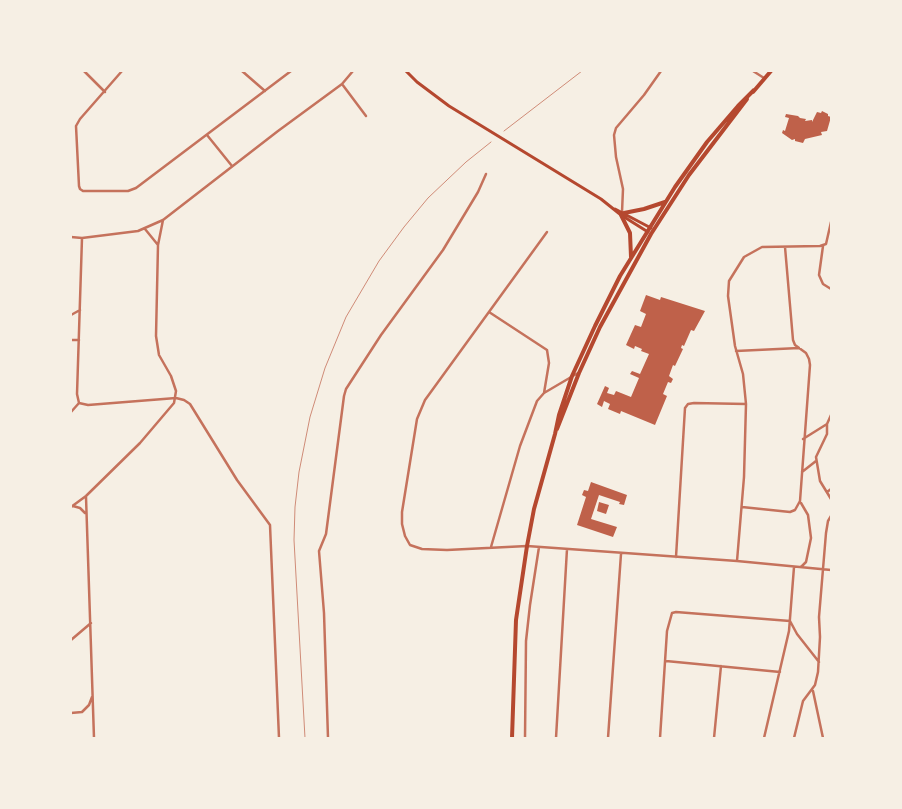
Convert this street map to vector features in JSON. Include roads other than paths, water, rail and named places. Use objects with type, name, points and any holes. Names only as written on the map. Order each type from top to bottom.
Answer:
[{"type":"highway","points":[[512,738],[516,620],[527,546],[534,509],[555,434],[560,408],[572,376],[595,326],[630,260],[689,175],[754,90],[771,71]]},
{"type":"highway","points":[[652,228],[666,202],[707,142],[754,90]]},
{"type":"highway","points":[[630,260],[630,233],[622,214],[644,210],[666,202]]},
{"type":"highway","points":[[555,434],[579,373],[649,232]]},
{"type":"main road","points":[[406,71],[417,82],[449,106],[649,232]]},
{"type":"main road","points":[[622,214],[652,228]]},
{"type":"street","points":[[84,71],[105,92]]},
{"type":"street","points":[[122,71],[76,126],[79,186],[84,191],[132,190],[291,71]]},
{"type":"street","points":[[242,71],[265,91]]},
{"type":"street","points":[[71,237],[82,238],[138,231],[163,220],[342,84],[353,71]]},
{"type":"street","points":[[622,214],[623,189],[615,151],[614,135],[616,128],[644,95],[660,71]]},
{"type":"street","points":[[753,71],[764,78]]},
{"type":"street","points":[[342,84],[366,116]]},
{"type":"street","points":[[207,135],[232,166]]},
{"type":"street","points":[[328,738],[324,613],[319,551],[326,534],[344,396],[346,389],[381,335],[442,250],[478,192],[486,174]]},
{"type":"street","points":[[72,505],[86,496],[140,443],[169,412],[176,398],[176,391],[171,376],[159,355],[156,336],[158,245],[163,220]]},
{"type":"street","points":[[737,561],[742,507],[746,404],[743,374],[736,352],[728,296],[729,281],[744,258],[754,251],[768,246],[823,246],[828,242],[831,222]]},
{"type":"street","points":[[145,229],[158,245]]},
{"type":"street","points":[[547,232],[425,400],[417,419],[404,495],[402,524],[410,545],[422,549],[447,550],[527,546],[737,561],[831,570]]},
{"type":"street","points":[[79,403],[77,394],[82,238]]},
{"type":"street","points":[[823,246],[819,275],[820,280],[831,289]]},
{"type":"street","points":[[742,507],[790,512],[795,510],[800,501],[803,439],[810,365],[806,353],[793,340],[785,247]]},
{"type":"street","points":[[71,315],[80,310]]},
{"type":"street","points":[[488,312],[547,350],[549,363],[544,393]]},
{"type":"street","points":[[71,340],[79,340]]},
{"type":"street","points":[[736,352],[799,348]]},
{"type":"street","points":[[491,547],[520,446],[537,401],[544,393],[579,373]]},
{"type":"street","points":[[79,403],[88,405],[176,398],[190,404],[237,480],[270,525],[279,738]]},
{"type":"street","points":[[71,412],[79,403]]},
{"type":"street","points":[[676,557],[685,408],[688,404],[694,403],[746,404]]},
{"type":"street","points":[[831,415],[827,424],[827,434],[816,455],[820,481],[831,499]]},
{"type":"street","points":[[803,439],[827,424]]},
{"type":"street","points":[[802,472],[816,461]]},
{"type":"street","points":[[827,492],[831,489]]},
{"type":"street","points":[[86,496],[94,738]]},
{"type":"street","points":[[800,501],[808,516],[811,538],[806,562],[800,567]]},
{"type":"street","points":[[72,505],[80,508],[86,514]]},
{"type":"street","points":[[794,738],[804,701],[815,685],[819,662],[819,617],[826,533],[828,520],[831,516]]},
{"type":"street","points":[[525,738],[526,641],[539,547]]},
{"type":"street","points":[[556,738],[567,550]]},
{"type":"street","points":[[608,738],[621,554]]},
{"type":"street","points":[[764,738],[790,621],[794,567]]},
{"type":"street","points":[[660,738],[668,624],[672,613],[790,621]]},
{"type":"street","points":[[790,621],[797,634],[819,662]]},
{"type":"street","points":[[71,640],[91,623]]},
{"type":"street","points":[[666,661],[780,672]]},
{"type":"street","points":[[714,738],[721,666]]},
{"type":"street","points":[[813,690],[823,738]]},
{"type":"street","points":[[71,713],[82,712],[93,696]]},
{"type":"railway","points":[[504,131],[582,71]]},
{"type":"railway","points":[[305,738],[294,540],[295,507],[299,472],[310,417],[325,368],[346,317],[379,261],[428,198],[466,162],[491,142]]}]
